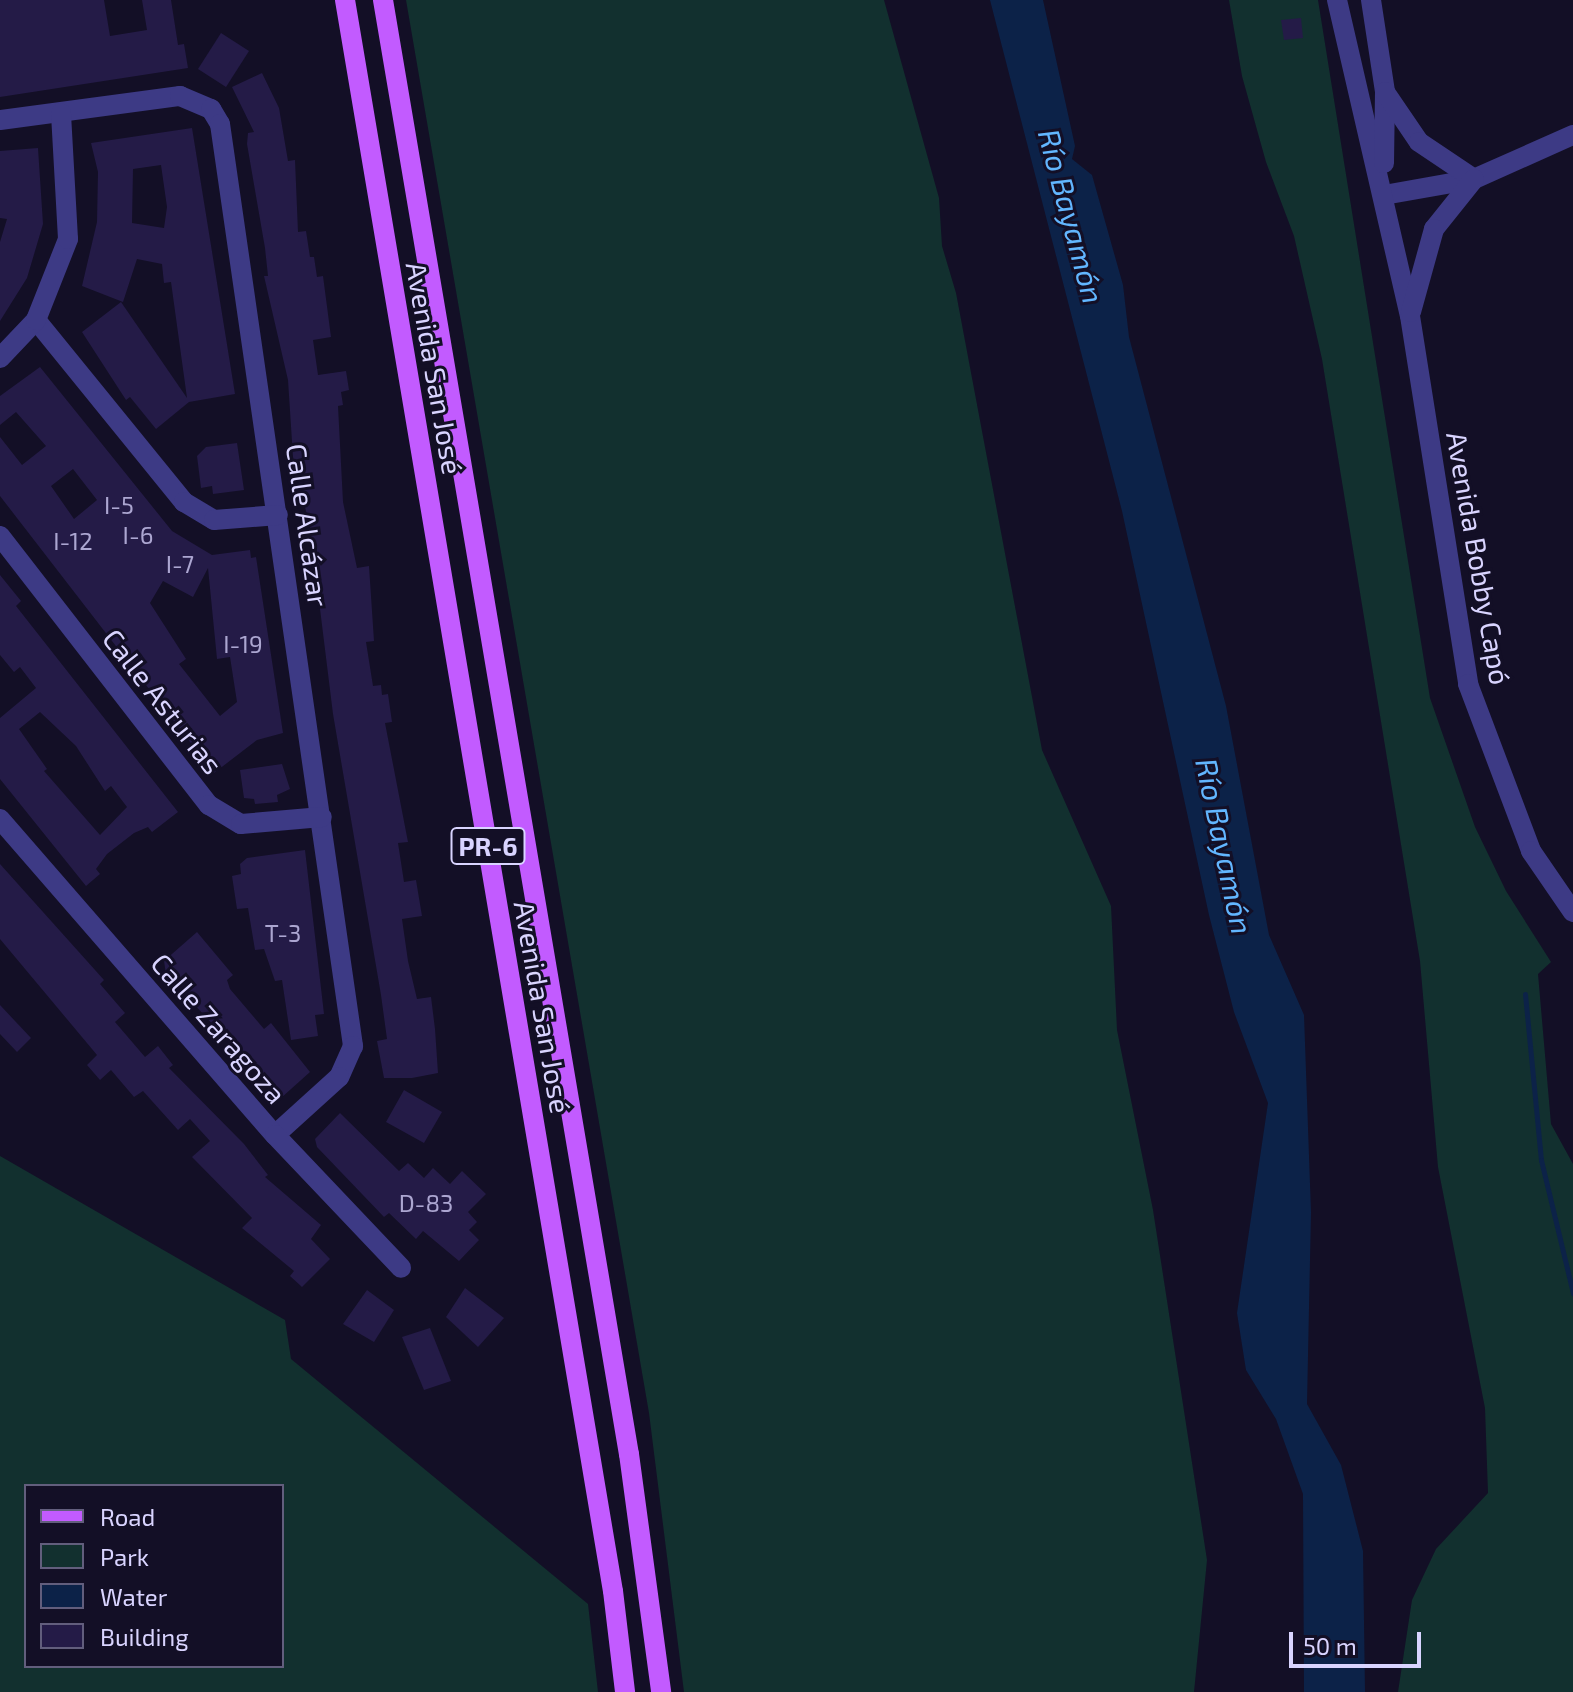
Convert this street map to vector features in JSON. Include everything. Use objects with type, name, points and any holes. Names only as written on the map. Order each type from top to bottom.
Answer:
[{"type":"main road","name":"Avenida San José","points":[[345,0],[613,1591],[625,1692]]},
{"type":"main road","name":"Avenida San José","points":[[383,0],[629,1454],[661,1692]]},
{"type":"street","name":"Avenida Bobby Capó","points":[[1337,0],[1410,316],[1468,684],[1531,851],[1573,912]]},
{"type":"street","name":"Avenida Bobby Capó","points":[[1371,0],[1385,92],[1384,195]]},
{"type":"street","points":[[1385,92],[1419,142],[1474,179]]},
{"type":"street","name":"Calle Alcázar","points":[[0,120],[180,96],[193,98],[216,115],[278,515],[353,1046],[339,1077],[275,1135]]},
{"type":"street","points":[[0,358],[36,320],[68,239],[61,113]]},
{"type":"street","points":[[1384,195],[1474,179],[1573,135]]},
{"type":"street","points":[[1410,316],[1434,229],[1474,179]]},
{"type":"street","points":[[36,320],[184,502],[214,520],[278,515]]},
{"type":"street","name":"Calle Asturias","points":[[0,536],[219,813],[258,826],[322,817]]},
{"type":"street","name":"Calle Zaragoza","points":[[0,819],[275,1135],[401,1268]]},
{"type":"green space","points":[[406,0],[884,0],[939,198],[942,246],[956,293],[1042,750],[1111,906],[1117,1030],[1153,1210],[1207,1560],[1194,1692],[684,1692],[649,1413]]},
{"type":"green space","points":[[1229,0],[1318,0],[1430,698],[1475,827],[1506,891],[1551,962],[1538,974],[1551,1124],[1573,1164],[1573,1692],[1398,1692],[1412,1600],[1436,1549],[1488,1493],[1485,1408],[1438,1167],[1420,961],[1322,359],[1294,236],[1266,162],[1242,76]]},
{"type":"green space","points":[[0,1156],[285,1320],[291,1359],[588,1604],[598,1692],[0,1692]]},
{"type":"water","name":"Río Bayamón","points":[[990,0],[1043,0],[1075,146],[1072,159],[1092,175],[1123,285],[1129,337],[1226,706],[1269,935],[1304,1015],[1311,1212],[1307,1404],[1341,1465],[1363,1551],[1365,1692],[1304,1692],[1303,1494],[1276,1419],[1246,1370],[1237,1313],[1268,1103],[1234,1012],[1209,915],[1122,511]]},
{"type":"building","points":[[0,0],[104,0],[110,36],[147,30],[142,0],[171,0],[178,45],[184,44],[188,68],[0,97]]},
{"type":"building","points":[[1301,18],[1303,38],[1284,40],[1281,20]]},
{"type":"building","points":[[221,33],[249,51],[226,87],[198,69]]},
{"type":"building","points":[[262,73],[279,108],[288,161],[295,160],[298,232],[306,231],[317,277],[323,276],[331,337],[313,340],[318,375],[346,371],[349,390],[341,392],[343,405],[338,406],[343,502],[357,568],[369,566],[374,641],[366,642],[373,686],[381,685],[382,695],[388,694],[392,722],[385,723],[408,842],[398,843],[404,882],[416,880],[422,916],[402,919],[408,961],[417,999],[431,997],[435,1029],[438,1073],[412,1078],[384,1078],[377,1041],[387,1039],[333,714],[310,528],[293,457],[288,380],[264,276],[268,276],[265,248],[247,144],[248,133],[254,132],[232,87]]},
{"type":"building","points":[[192,128],[235,394],[189,402],[156,429],[130,397],[126,400],[82,332],[121,302],[187,398],[171,282],[164,283],[162,264],[137,259],[123,302],[82,286],[97,222],[98,172],[91,143]],"holes":[[[161,165],[167,207],[164,228],[132,223],[133,169]]]},
{"type":"building","points":[[38,148],[43,224],[27,278],[0,321],[0,242],[7,219],[0,218],[0,151]]},
{"type":"building","points":[[40,367],[172,531],[212,555],[250,550],[251,558],[256,557],[283,733],[257,740],[214,773],[0,496],[0,437],[22,465],[46,446],[16,412],[0,425],[0,396]],"holes":[[[73,469],[97,500],[74,519],[51,486]],[[208,568],[217,659],[230,657],[237,702],[220,716],[179,664],[186,659],[150,603],[163,581],[193,597]]]},
{"type":"building","points":[[237,443],[244,490],[213,494],[212,486],[201,488],[197,456],[206,447]]},
{"type":"building","points":[[0,575],[21,601],[16,606],[178,812],[152,832],[148,827],[134,833],[107,854],[96,869],[100,874],[86,886],[0,779],[0,718],[36,688],[20,667],[14,672],[0,655]],"holes":[[[40,712],[76,746],[105,791],[111,786],[127,807],[100,835],[44,771],[47,769],[19,729]]]},
{"type":"building","points":[[282,764],[290,789],[277,795],[278,802],[255,804],[254,799],[244,798],[240,770]]},
{"type":"building","points":[[305,850],[324,1014],[315,1015],[318,1036],[291,1040],[282,980],[275,981],[264,949],[255,950],[248,908],[237,909],[232,876],[241,874],[240,864],[247,858]]},
{"type":"building","points":[[0,864],[104,980],[100,984],[125,1013],[115,1022],[145,1057],[158,1046],[173,1065],[169,1068],[244,1144],[268,1175],[265,1177],[321,1225],[311,1239],[330,1259],[302,1287],[290,1276],[294,1271],[242,1228],[252,1218],[192,1157],[210,1141],[190,1119],[178,1130],[143,1091],[134,1097],[111,1070],[100,1080],[87,1065],[97,1055],[0,939]]},
{"type":"building","points":[[197,932],[233,975],[227,980],[230,989],[264,1029],[271,1023],[310,1072],[281,1098],[166,974],[164,961]]},
{"type":"building","points":[[0,1005],[31,1038],[17,1052],[0,1034]]},
{"type":"building","points":[[404,1090],[442,1112],[424,1143],[386,1122]]},
{"type":"building","points":[[340,1113],[399,1171],[408,1163],[424,1178],[433,1168],[450,1184],[462,1171],[486,1194],[468,1212],[477,1222],[469,1230],[479,1240],[459,1261],[423,1231],[416,1239],[389,1213],[384,1217],[317,1147],[315,1139]]},
{"type":"building","points":[[465,1288],[504,1318],[478,1347],[446,1317]]},
{"type":"building","points":[[367,1290],[394,1310],[374,1342],[343,1324]]},
{"type":"building","points":[[430,1328],[451,1381],[424,1390],[402,1337]]},
{"type":"waterway","points":[[1525,994],[1541,1160],[1573,1293]]}]
